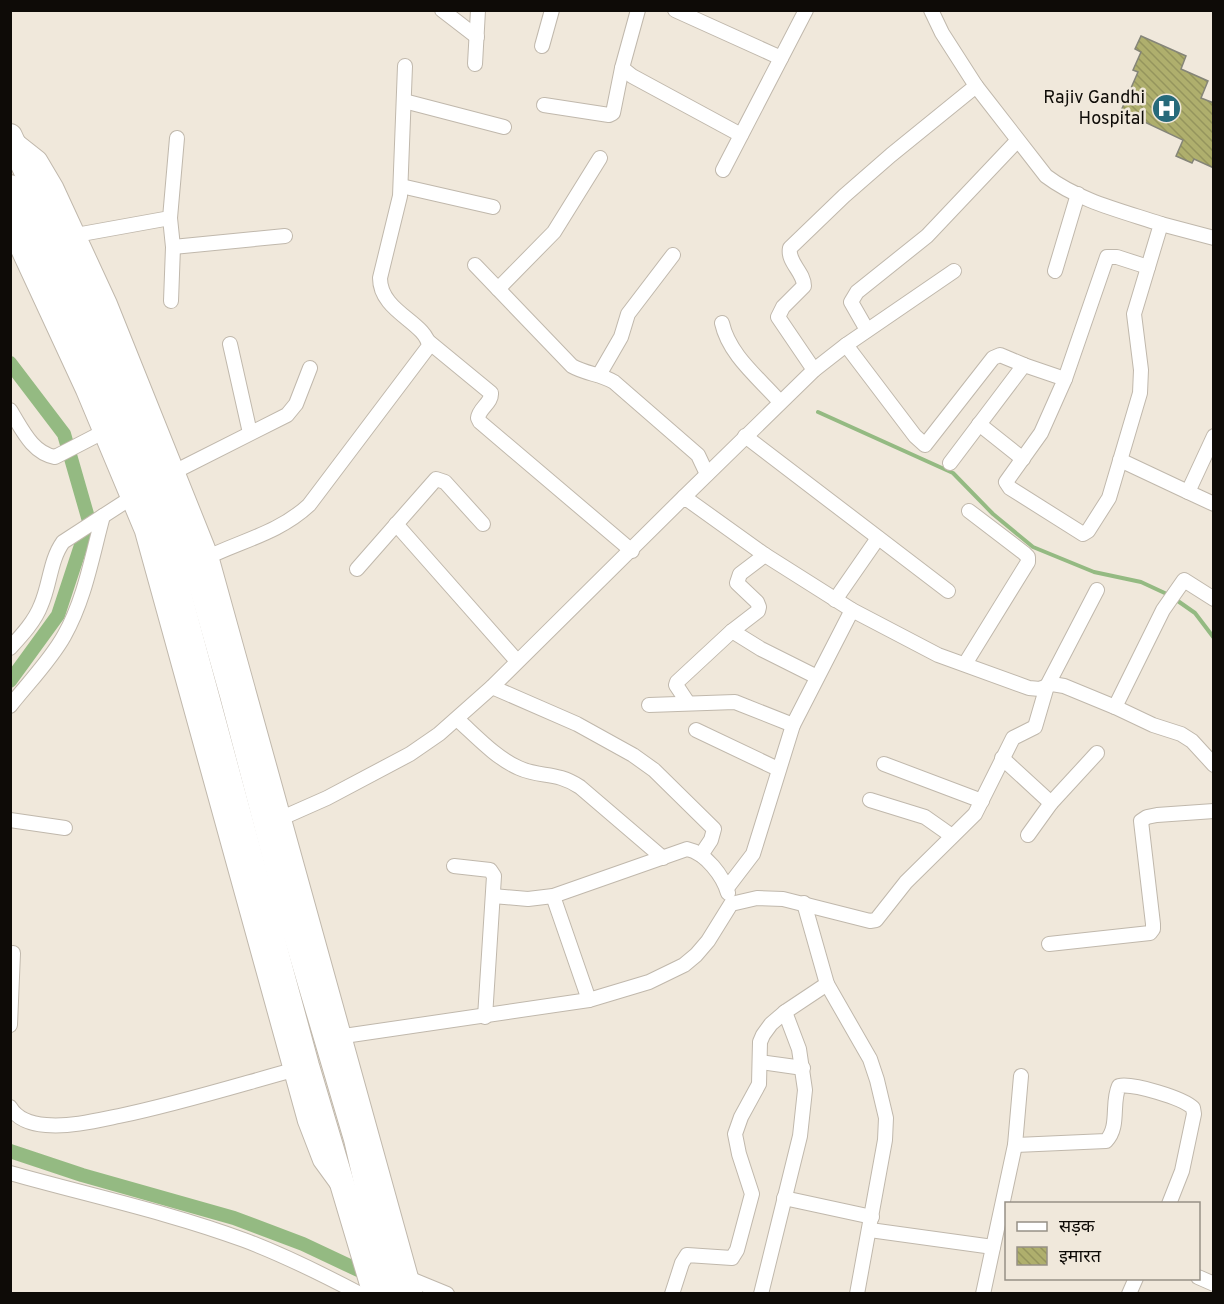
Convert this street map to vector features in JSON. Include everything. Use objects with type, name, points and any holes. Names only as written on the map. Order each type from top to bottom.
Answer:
[{"type":"highway","points":[[12,138],[137,416],[173,571],[264,824],[308,1066],[343,1188],[389,1287]]},
{"type":"highway","points":[[10,187],[111,428],[154,484],[202,560],[264,824],[356,1139],[389,1287]]},
{"type":"street","points":[[442,10],[477,37]]},
{"type":"street","points":[[476,64],[478,10]]},
{"type":"street","points":[[542,46],[552,10]]},
{"type":"street","points":[[544,105],[609,115],[613,113],[622,68],[638,10]]},
{"type":"street","points":[[675,10],[781,58]]},
{"type":"street","points":[[723,170],[806,10]]},
{"type":"street","points":[[931,10],[942,33],[976,86],[1046,176],[1057,184],[1110,207],[1214,238]]},
{"type":"street","points":[[405,66],[401,186],[380,278],[380,287],[384,297],[429,342],[491,393],[490,399],[478,414],[480,422],[632,551]]},
{"type":"street","points":[[622,68],[632,76],[741,135]]},
{"type":"street","points":[[813,370],[778,317],[783,308],[804,286],[803,276],[790,258],[790,248],[891,155],[976,86]]},
{"type":"street","points":[[404,101],[504,127]]},
{"type":"street","points":[[12,138],[38,160],[54,188],[108,304],[154,484],[144,531],[315,1146],[329,1171],[343,1188]]},
{"type":"street","points":[[171,301],[173,247],[170,218],[177,138]]},
{"type":"street","points":[[867,330],[851,302],[856,292],[927,236],[1017,141]]},
{"type":"street","points":[[498,290],[554,232],[600,158]]},
{"type":"street","points":[[401,186],[493,207]]},
{"type":"street","points":[[1056,271],[1078,194]]},
{"type":"street","points":[[76,235],[170,218]]},
{"type":"street","points":[[1148,267],[1117,256],[1107,257],[1065,379],[1044,428],[1006,482],[1006,486],[1083,534],[1109,498],[1140,393],[1141,370],[1134,314],[1161,224]]},
{"type":"street","points":[[10,228],[111,428],[55,457],[40,452],[33,445],[10,410]]},
{"type":"street","points":[[173,247],[285,236]]},
{"type":"street","points":[[599,375],[621,337],[628,315],[673,255]]},
{"type":"street","points":[[475,265],[573,366],[614,382],[698,455],[702,459],[706,474]]},
{"type":"street","points":[[389,1287],[344,1036],[264,824],[319,802],[426,744],[492,687],[813,370],[954,271]]},
{"type":"street","points":[[723,323],[725,335],[732,348],[785,396]]},
{"type":"street","points":[[202,560],[278,528],[309,505],[426,352],[429,342]]},
{"type":"street","points":[[230,344],[250,433]]},
{"type":"street","points":[[846,345],[915,436],[925,445],[993,358],[1000,355],[1065,379]]},
{"type":"street","points":[[950,464],[1024,365]]},
{"type":"street","points":[[10,648],[41,607],[56,552],[63,542],[154,484],[291,411],[301,393],[310,368]]},
{"type":"street","points":[[979,424],[1023,459]]},
{"type":"street","points":[[745,436],[948,591]]},
{"type":"street","points":[[1188,492],[1214,436]]},
{"type":"street","points":[[1120,460],[1214,504]]},
{"type":"street","points":[[357,569],[436,479],[441,479],[483,524]]},
{"type":"street","points":[[684,497],[765,555],[835,600],[922,647],[1029,688],[1040,689],[1059,684],[1064,686],[1187,738],[1214,765]]},
{"type":"street","points":[[965,664],[1028,562],[1028,557],[1024,553],[969,511]]},
{"type":"street","points":[[10,706],[55,649],[71,623],[82,592],[98,520]]},
{"type":"street","points":[[396,524],[517,661]]},
{"type":"street","points":[[835,600],[878,538]]},
{"type":"street","points":[[688,703],[676,685],[677,682],[732,631],[758,611],[757,602],[737,583],[740,574],[765,555]]},
{"type":"street","points":[[1115,707],[1172,597],[1184,580],[1214,599]]},
{"type":"street","points":[[344,1036],[589,1000],[649,982],[684,965],[708,941],[731,904],[757,898],[783,899],[870,921],[876,920],[906,882],[975,814],[1013,738],[1031,729],[1037,723],[1047,686],[1097,590]]},
{"type":"street","points":[[727,888],[757,846],[778,769],[793,725],[852,610]]},
{"type":"street","points":[[732,631],[761,649],[818,677]]},
{"type":"street","points":[[492,687],[593,732],[644,762],[711,825],[714,834],[701,855]]},
{"type":"street","points":[[649,705],[735,702],[793,725]]},
{"type":"street","points":[[457,719],[511,763],[529,771],[569,779],[663,858]]},
{"type":"street","points":[[696,730],[778,769]]},
{"type":"street","points":[[1028,835],[1051,802],[1097,753]]},
{"type":"street","points":[[1002,758],[1051,802]]},
{"type":"street","points":[[884,764],[982,801]]},
{"type":"street","points":[[870,800],[925,817],[952,836]]},
{"type":"street","points":[[1049,944],[1150,933],[1153,924],[1141,821],[1156,815],[1214,811]]},
{"type":"street","points":[[10,820],[65,828]]},
{"type":"street","points":[[493,896],[528,899],[553,896],[687,849],[701,855],[723,879],[731,904]]},
{"type":"street","points":[[454,866],[490,870],[494,876],[485,1017]]},
{"type":"street","points":[[553,896],[589,1000]]},
{"type":"street","points":[[804,903],[827,984],[870,1059],[886,1118],[885,1140],[857,1293]]},
{"type":"street","points":[[10,1025],[13,953]]},
{"type":"street","points":[[672,1293],[687,1255],[732,1258],[737,1250],[752,1194],[735,1134],[741,1117],[759,1084],[760,1042],[766,1029],[785,1012],[827,984]]},
{"type":"street","points":[[760,1293],[802,1119],[805,1090],[799,1048],[785,1012]]},
{"type":"street","points":[[760,1062],[803,1068]]},
{"type":"street","points":[[10,1107],[14,1114],[25,1120],[44,1125],[68,1125],[170,1104],[293,1070]]},
{"type":"street","points":[[983,1293],[1015,1145],[1021,1076]]},
{"type":"street","points":[[1015,1145],[1106,1141],[1111,1136],[1113,1128],[1116,1092],[1119,1086],[1131,1086],[1182,1101],[1193,1108],[1194,1114],[1182,1171],[1169,1202]]},
{"type":"street","points":[[10,1173],[191,1223],[244,1240],[304,1265],[389,1287],[447,1293]]},
{"type":"street","points":[[784,1198],[871,1223],[993,1247]]},
{"type":"street","points":[[1200,1278],[1214,1284]]},
{"type":"building","points":[[1141,36],[1186,56],[1181,69],[1208,81],[1201,98],[1214,103],[1214,168],[1194,159],[1192,163],[1176,156],[1183,140],[1121,111],[1138,72],[1133,70],[1141,52],[1135,49]]},
{"type":"waterway","points":[[10,363],[64,434],[89,521],[58,615],[10,681]]},
{"type":"waterway","points":[[818,412],[953,473],[993,514],[1033,547],[1094,572],[1141,582],[1169,595]]},
{"type":"waterway","points":[[1175,599],[1195,613],[1214,638]]},
{"type":"waterway","points":[[10,1151],[82,1175],[234,1218],[303,1244],[371,1276]]},
{"type":"place","name":"Rajiv Gandhi Hospital","points":[[1166,108]]}]
